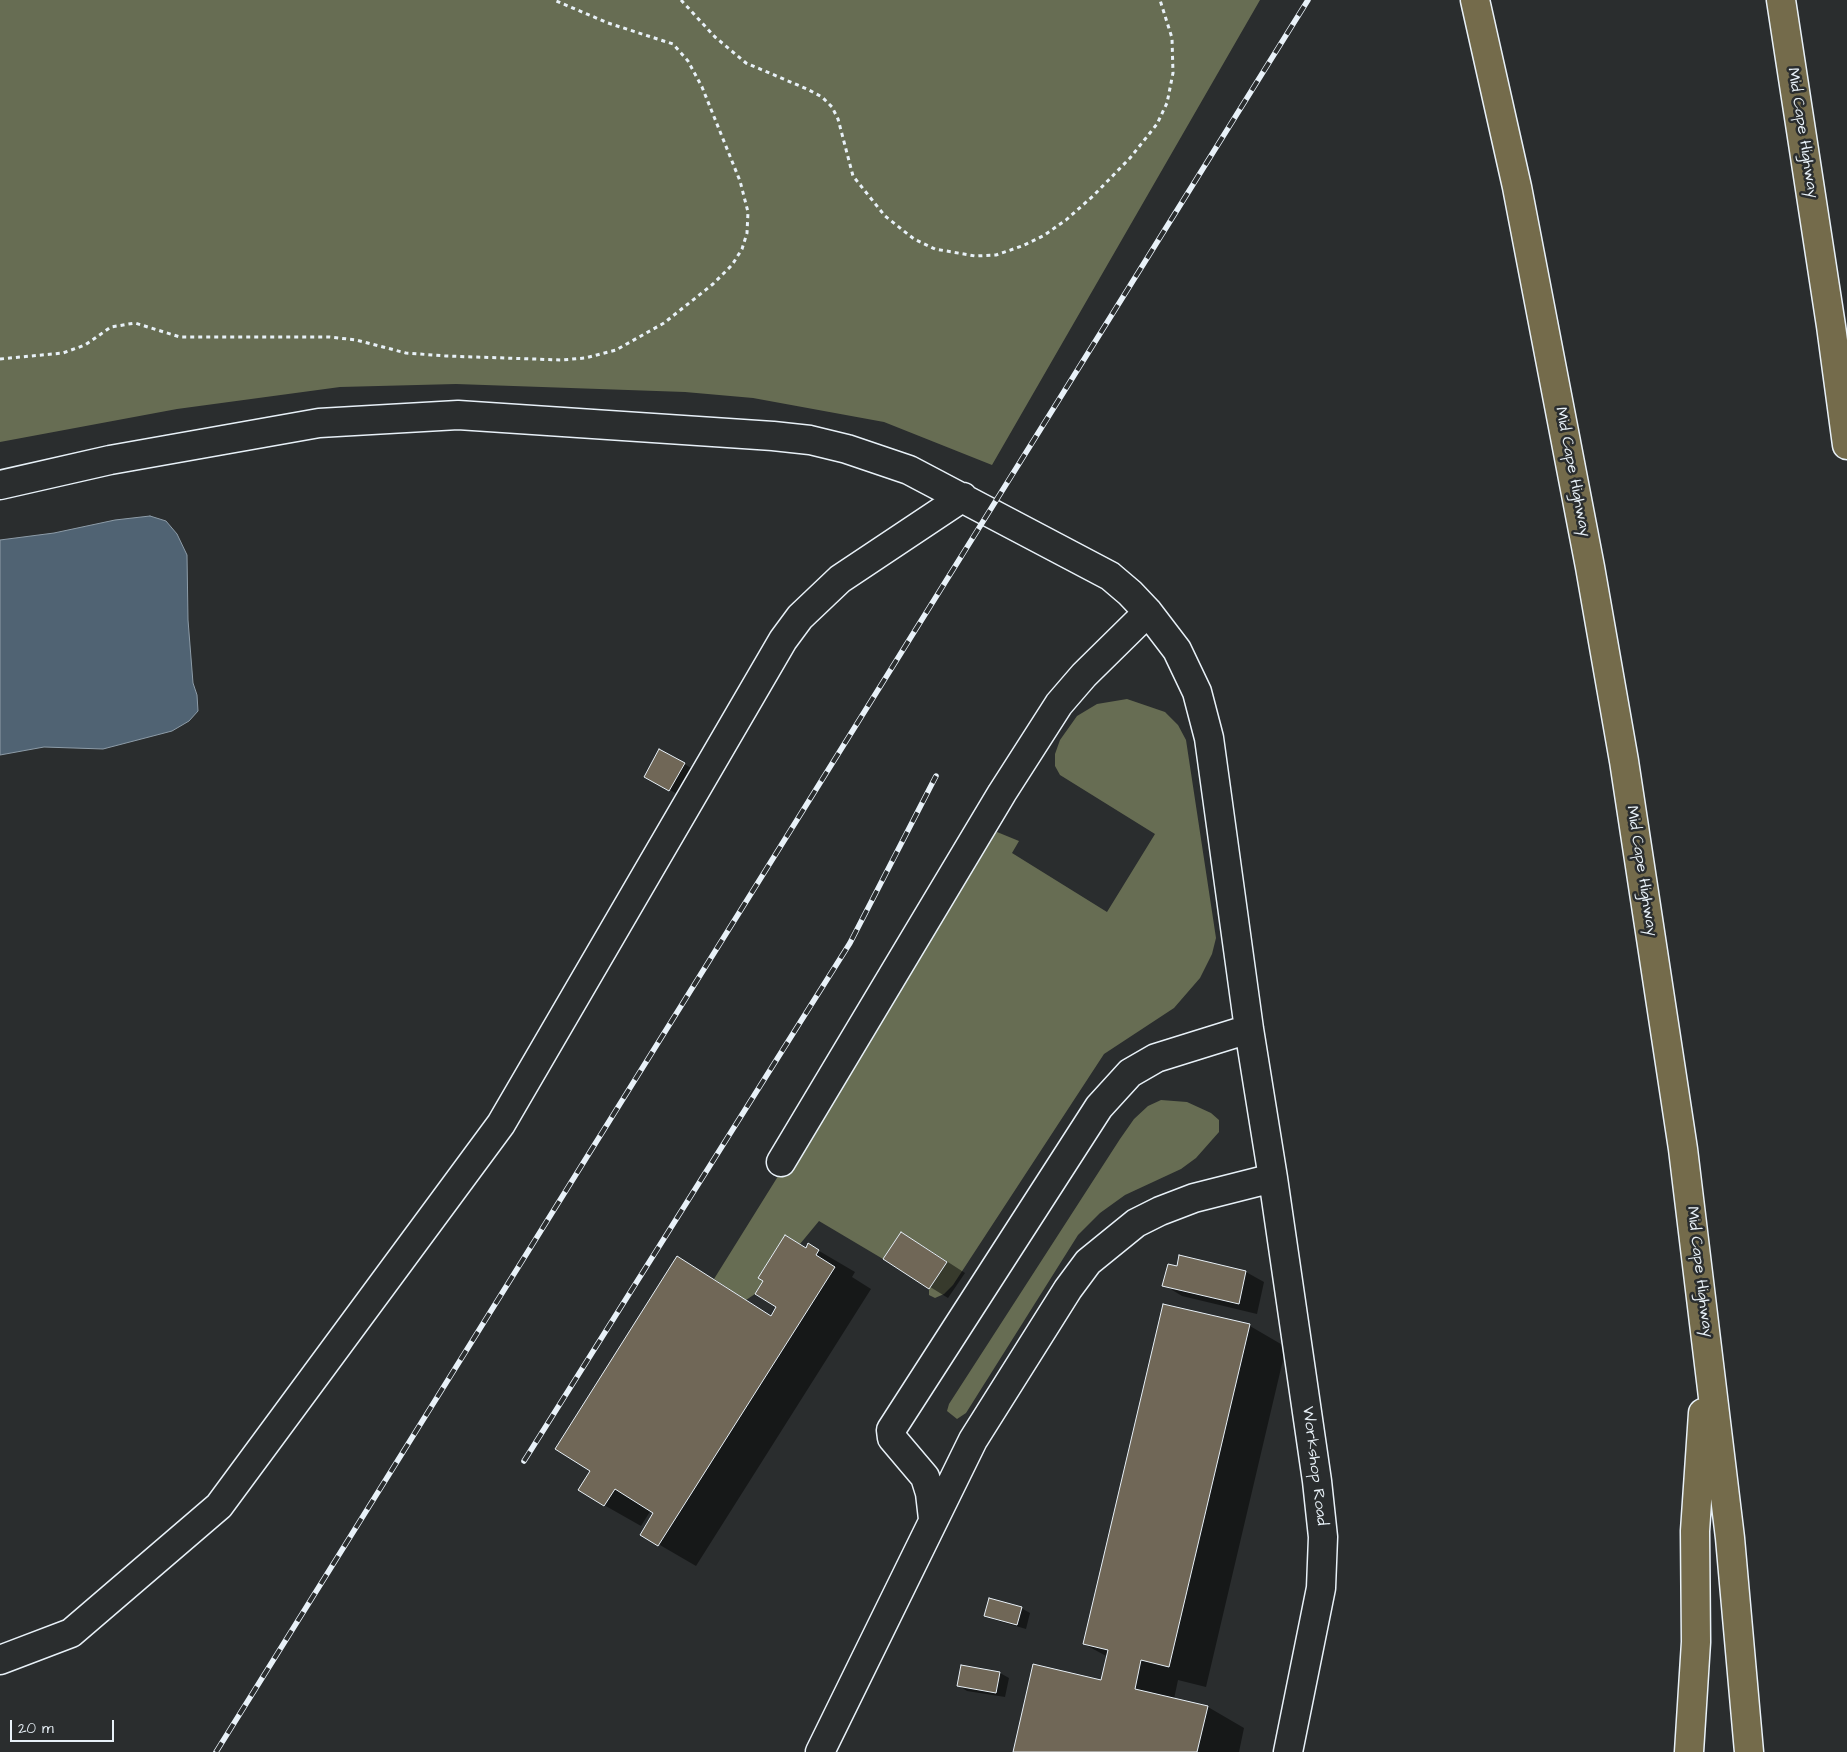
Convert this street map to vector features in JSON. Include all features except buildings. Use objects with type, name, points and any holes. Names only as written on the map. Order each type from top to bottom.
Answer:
[{"type":"highway","name":"Mid Cape Highway","points":[[1474,0],[1516,187],[1600,625],[1624,761],[1683,1149],[1708,1344],[1730,1538],[1749,1752]]},
{"type":"highway","name":"Mid Cape Highway","points":[[1781,0],[1831,326],[1847,445]]},
{"type":"highway","points":[[1689,1752],[1696,1642],[1695,1530],[1708,1344]]},
{"type":"lane","name":"Workshop Road","points":[[0,485],[128,457],[319,423],[458,415],[574,421],[810,440],[877,457],[909,470],[963,497],[1110,576],[1148,612],[1177,650],[1197,692],[1209,738],[1249,1029],[1273,1178],[1317,1481],[1323,1537],[1321,1588],[1288,1752]]},
{"type":"lane","points":[[0,1660],[71,1633],[219,1506],[501,1124],[782,640],[805,612],[840,579],[963,497]]},
{"type":"lane","points":[[781,1162],[1002,793],[1059,704],[1084,675],[1148,612]]},
{"type":"lane","points":[[933,1518],[930,1493],[925,1477],[892,1438],[891,1430],[1099,1106],[1130,1073],[1156,1058],[1249,1029]]},
{"type":"lane","points":[[820,1752],[933,1518],[973,1440],[1068,1289],[1088,1262],[1111,1241],[1136,1223],[1160,1211],[1194,1198],[1273,1178]]},
{"type":"path","points":[[0,359],[63,353],[85,345],[111,327],[135,323],[180,338],[330,337],[356,340],[406,353],[446,356],[570,359],[585,358],[616,350],[664,323],[714,284],[732,265],[742,249],[747,233],[748,212],[740,182],[702,88],[688,61],[672,44],[608,23],[554,0]]},
{"type":"path","points":[[682,0],[715,37],[746,63],[822,96],[832,107],[838,119],[853,176],[885,216],[914,239],[935,249],[975,256],[996,254],[1022,246],[1043,236],[1066,220],[1124,164],[1157,124],[1167,103],[1173,73],[1172,38],[1160,0]]},
{"type":"green space","points":[[0,0],[1260,0],[992,465],[884,422],[753,398],[685,392],[456,384],[340,387],[177,409],[0,442]]},
{"type":"green space","points":[[1127,699],[1165,712],[1178,725],[1186,740],[1216,938],[1212,954],[1200,978],[1174,1008],[1104,1054],[953,1285],[944,1294],[935,1298],[929,1295],[929,1289],[947,1262],[901,1232],[883,1259],[819,1221],[800,1244],[785,1235],[758,1278],[763,1281],[755,1294],[746,1300],[714,1279],[988,839],[997,832],[1019,841],[1012,853],[1107,912],[1155,834],[1060,775],[1055,766],[1055,754],[1060,740],[1077,716],[1097,704]]},
{"type":"green space","points":[[1161,1100],[1187,1102],[1211,1113],[1219,1120],[1219,1132],[1196,1158],[1181,1169],[1125,1195],[1100,1213],[1078,1235],[966,1413],[957,1419],[947,1411],[949,1404],[1120,1139],[1134,1119],[1148,1106]]},
{"type":"water","points":[[150,516],[166,521],[177,534],[187,555],[188,620],[193,683],[197,695],[198,711],[189,721],[172,731],[103,749],[44,747],[0,755],[0,540],[54,533],[115,520]]},
{"type":"railway","points":[[216,1752],[1308,0]]},
{"type":"railway","points":[[524,1461],[850,943],[936,776]]}]
